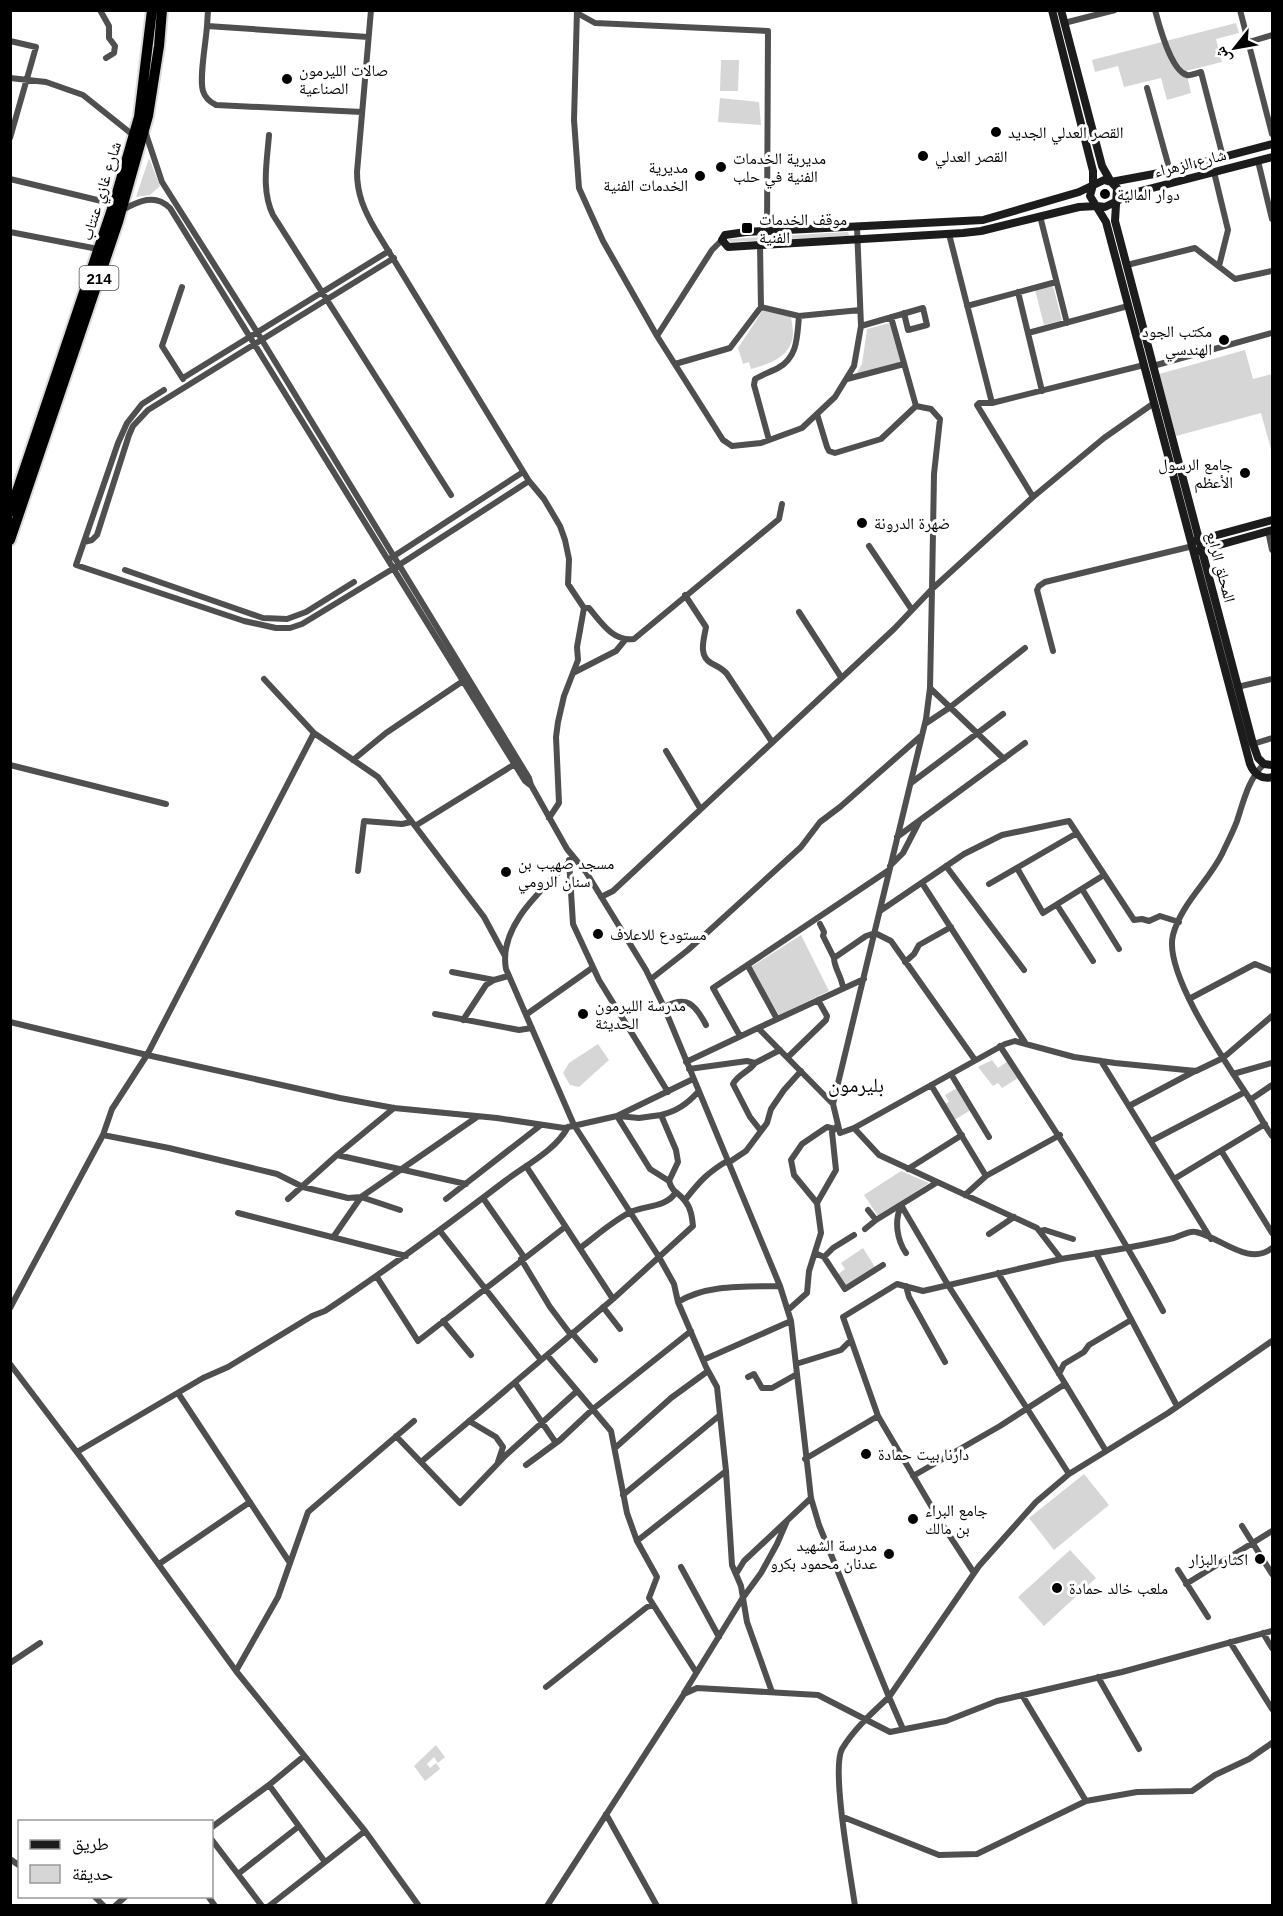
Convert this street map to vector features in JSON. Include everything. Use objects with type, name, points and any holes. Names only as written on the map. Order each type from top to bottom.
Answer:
[{"type":"highway","name":"شارع غازي عنتاب","points":[[10,512],[61,376],[98,249],[118,207],[139,117],[152,10]]},
{"type":"highway","name":"214","points":[[10,540],[61,376],[144,130],[159,46],[162,10]]},
{"type":"main road","points":[[1052,10],[1093,171],[1090,196],[1106,222],[1128,306],[1148,365]]},
{"type":"main road","points":[[1061,10],[1102,166],[1118,192],[1115,221],[1127,265],[1154,403],[1196,546],[1250,764],[1255,773],[1262,777],[1272,777]]},
{"type":"main road","points":[[1116,201],[1110,206],[1079,207],[981,231],[728,247],[722,240],[725,235],[729,234],[767,231],[983,220],[1079,192],[1100,180],[1111,182],[1170,171],[1272,144]]},
{"type":"main road","name":"شارع الزهراء","points":[[1116,201],[1133,193],[1272,157]]},
{"type":"main road","name":"المحلق الرابع","points":[[1148,365],[1252,744],[1258,758],[1268,764]]},
{"type":"main road","points":[[1196,546],[1272,520]]},
{"type":"main road","points":[[1196,546],[1270,531]]},
{"type":"street","points":[[100,10],[109,26],[109,38],[115,46],[114,53],[106,58]]},
{"type":"street","points":[[208,10],[203,91],[211,103],[224,106],[362,112]]},
{"type":"street","points":[[371,10],[357,188],[366,214],[523,472],[544,499],[560,526],[569,559],[568,584],[584,608],[577,647],[578,660],[564,696],[556,737],[559,803],[549,818]]},
{"type":"street","points":[[1064,23],[1115,10]]},
{"type":"street","points":[[1155,10],[1171,58],[1184,74],[1201,72],[1223,157]]},
{"type":"street","points":[[1240,10],[1272,134]]},
{"type":"street","points":[[577,12],[594,23],[768,30],[767,231]]},
{"type":"street","points":[[577,12],[574,120],[579,188],[603,241],[657,336],[723,441],[728,445],[761,443],[802,428],[835,398],[846,380],[854,366],[861,327],[857,227]]},
{"type":"street","points":[[207,26],[368,37]]},
{"type":"street","points":[[1249,42],[1272,35]]},
{"type":"street","points":[[10,41],[36,47],[28,81],[14,114],[10,138]]},
{"type":"street","points":[[10,78],[46,82],[83,94],[134,136]]},
{"type":"street","points":[[1147,88],[1170,171]]},
{"type":"street","points":[[1263,96],[1272,94]]},
{"type":"street","points":[[144,130],[162,182],[192,237],[254,334],[261,339],[317,437],[394,556],[525,781],[531,785]]},
{"type":"street","points":[[269,135],[265,182],[268,203],[273,215],[451,495]]},
{"type":"street","points":[[1258,161],[1272,219]]},
{"type":"street","points":[[1214,172],[1228,230],[1220,266]]},
{"type":"street","points":[[10,179],[118,207],[157,199],[170,208],[192,237]]},
{"type":"street","points":[[157,199],[166,188]]},
{"type":"street","points":[[1040,216],[1067,323]]},
{"type":"street","points":[[10,232],[98,249]]},
{"type":"street","points":[[949,234],[992,403]]},
{"type":"street","points":[[657,336],[712,250],[722,240]]},
{"type":"street","points":[[675,364],[730,348],[761,307],[760,245]]},
{"type":"street","points":[[1127,265],[1195,248],[1235,279],[1272,271]]},
{"type":"street","points":[[183,378],[389,251]]},
{"type":"street","points":[[84,542],[97,536],[125,445],[133,426],[148,410],[394,258]]},
{"type":"street","points":[[967,306],[1056,282]]},
{"type":"street","points":[[182,287],[162,346],[187,385]]},
{"type":"street","points":[[1018,292],[1042,390]]},
{"type":"street","points":[[1028,333],[1128,306]]},
{"type":"street","points":[[761,307],[799,316],[860,310]]},
{"type":"street","points":[[861,327],[904,313],[923,308],[927,326],[908,330],[904,313]]},
{"type":"street","points":[[769,440],[754,381],[757,377],[778,368],[794,353],[799,316]]},
{"type":"street","points":[[891,317],[916,406]]},
{"type":"street","points":[[1033,497],[977,405],[979,403],[992,403],[1272,333]]},
{"type":"street","points":[[254,334],[255,344],[317,437]]},
{"type":"street","points":[[846,380],[904,364]]},
{"type":"street","points":[[164,390],[142,404],[127,423],[76,565],[244,621],[276,628],[290,628],[302,624],[529,481]]},
{"type":"street","points":[[601,897],[613,891],[894,629],[932,589],[1033,497],[1104,438],[1154,403]]},
{"type":"street","points":[[817,414],[827,447],[829,451],[835,453],[881,439],[916,406]]},
{"type":"street","points":[[916,406],[931,409],[940,419],[934,474],[930,688],[923,734],[896,837],[833,1104],[837,1127],[840,1133],[854,1128],[1000,1046],[1015,1041],[1066,1055],[1101,1061],[1196,1071]]},
{"type":"street","points":[[338,471],[388,561],[462,681],[471,688],[529,778],[549,818],[571,854],[586,872],[651,979],[664,1007],[788,1310],[811,1498],[819,1525],[903,1729]]},
{"type":"street","points":[[388,561],[523,472]]},
{"type":"street","points":[[584,608],[589,608],[611,632],[625,640],[634,639],[779,519],[782,504]]},
{"type":"street","points":[[459,514],[465,522]]},
{"type":"street","points":[[1270,531],[1272,550]]},
{"type":"street","points":[[869,546],[912,610]]},
{"type":"street","points":[[1053,651],[1037,590],[1039,586],[1045,582],[1196,546]]},
{"type":"street","points":[[125,570],[263,618],[287,619],[306,612],[354,582]]},
{"type":"street","points":[[685,595],[706,627],[702,649],[707,662],[720,666],[727,674],[763,725],[772,742]]},
{"type":"street","points":[[319,604],[324,610]]},
{"type":"street","points":[[799,612],[841,677]]},
{"type":"street","points":[[573,673],[616,651],[625,640]]},
{"type":"street","points":[[925,724],[1025,648]]},
{"type":"street","points":[[264,679],[314,734],[378,777],[484,918],[505,956],[508,976],[527,1014],[571,1126],[659,1257],[674,1284],[678,1302],[717,1387],[726,1471],[732,1565],[741,1586],[747,1622],[772,1692]]},
{"type":"street","points":[[1238,687],[1272,679]]},
{"type":"street","points":[[353,760],[386,733],[462,681]]},
{"type":"street","points":[[930,688],[1004,759]]},
{"type":"street","points":[[910,783],[1003,714]]},
{"type":"street","points":[[10,1308],[103,1136],[112,1109],[147,1055],[314,734]]},
{"type":"street","points":[[651,979],[688,950],[801,847],[820,822],[923,734]]},
{"type":"street","points":[[1252,744],[1272,738]]},
{"type":"street","points":[[896,837],[1025,743]]},
{"type":"street","points":[[666,751],[700,808]]},
{"type":"street","points":[[358,871],[364,821],[413,824],[515,764]]},
{"type":"street","points":[[1174,1179],[1222,1152],[1270,1130],[1204,1028],[1172,952],[1173,936],[1182,913],[1220,857],[1255,773],[1268,764]]},
{"type":"street","points":[[10,765],[166,804]]},
{"type":"street","points":[[740,1036],[713,988],[889,868],[903,853],[920,820]]},
{"type":"street","points":[[880,911],[974,849],[1002,835],[1069,821],[1134,920],[1152,921],[1160,916],[1179,922]]},
{"type":"street","points":[[989,884],[1077,833]]},
{"type":"street","points":[[505,956],[510,934],[529,904],[568,862],[571,854]]},
{"type":"street","points":[[568,862],[573,924],[592,968],[668,1092]]},
{"type":"street","points":[[946,867],[1024,970]]},
{"type":"street","points":[[1017,868],[1044,913],[1104,875]]},
{"type":"street","points":[[922,883],[1026,1044]]},
{"type":"street","points":[[1082,889],[1119,949]]},
{"type":"street","points":[[1057,904],[1093,961]]},
{"type":"street","points":[[820,924],[842,978],[843,988]]},
{"type":"street","points":[[905,962],[914,954],[919,945],[951,927]]},
{"type":"street","points":[[834,958],[866,936],[875,933],[891,941],[975,1060]]},
{"type":"street","points":[[1190,999],[1255,964],[1272,971]]},
{"type":"street","points":[[747,966],[777,1019]]},
{"type":"street","points":[[527,1014],[592,968]]},
{"type":"street","points":[[452,972],[494,980]]},
{"type":"street","points":[[463,1020],[486,985],[508,976]]},
{"type":"street","points":[[687,1066],[740,1036],[864,979]]},
{"type":"street","points":[[788,1057],[826,1020],[827,1016],[818,1000]]},
{"type":"street","points":[[664,1007],[683,1001],[694,1006],[706,1025]]},
{"type":"street","points":[[435,1014],[519,1030],[532,1028]]},
{"type":"street","points":[[1129,1106],[1223,1058],[1272,1016]]},
{"type":"street","points":[[10,1023],[334,1097],[394,1108],[541,1125],[571,1126],[617,1116],[693,1079]]},
{"type":"street","points":[[758,1028],[833,1104]]},
{"type":"street","points":[[1000,1046],[1060,1136],[1129,1248],[1163,1311]]},
{"type":"street","points":[[761,1131],[733,1084],[735,1079],[752,1068],[755,1063],[780,1050]]},
{"type":"street","points":[[687,1066],[747,1061],[755,1063]]},
{"type":"street","points":[[1101,1061],[1211,1239]]},
{"type":"street","points":[[1233,1074],[1272,1063]]},
{"type":"street","points":[[685,1200],[709,1172],[746,1151],[767,1123],[771,1109],[784,1090],[801,1071]]},
{"type":"street","points":[[951,1074],[989,1137]]},
{"type":"street","points":[[931,1085],[986,1176]]},
{"type":"street","points":[[1250,1100],[1272,1085]]},
{"type":"street","points":[[617,1116],[639,1118],[675,1112],[698,1092]]},
{"type":"street","points":[[1151,1142],[1245,1092]]},
{"type":"street","points":[[288,1199],[394,1108]]},
{"type":"street","points":[[661,1115],[676,1150],[678,1162],[669,1181]]},
{"type":"street","points":[[334,1236],[361,1197],[478,1116]]},
{"type":"street","points":[[421,1462],[613,1299],[693,1226],[692,1215],[685,1200],[672,1191],[669,1181],[650,1169],[617,1116]]},
{"type":"street","points":[[446,1199],[541,1125]]},
{"type":"street","points":[[77,1452],[178,1392],[228,1367],[312,1316],[326,1311],[440,1231],[526,1166],[562,1137],[571,1126]]},
{"type":"street","points":[[788,1310],[807,1293],[809,1271],[821,1233],[817,1203],[794,1175],[791,1160],[802,1144],[827,1127],[837,1127]]},
{"type":"street","points":[[817,1203],[836,1170],[832,1132],[837,1127]]},
{"type":"street","points":[[854,1128],[879,1155],[1037,1228],[1060,1259]]},
{"type":"street","points":[[908,1169],[962,1135]]},
{"type":"street","points":[[103,1136],[169,1148],[277,1174],[303,1186],[348,1198],[361,1197],[400,1210]]},
{"type":"street","points":[[965,1195],[986,1176],[1060,1136]]},
{"type":"street","points":[[1222,1152],[1272,1233]]},
{"type":"street","points":[[337,1155],[466,1184]]},
{"type":"street","points":[[526,1166],[613,1299]]},
{"type":"street","points":[[865,1229],[936,1183]]},
{"type":"street","points":[[580,1248],[630,1213],[660,1204],[673,1197],[675,1193]]},
{"type":"street","points":[[483,1198],[523,1258],[550,1307],[595,1360]]},
{"type":"street","points":[[901,1206],[898,1214],[898,1233],[906,1253]]},
{"type":"street","points":[[901,1206],[948,1285],[1069,1474]]},
{"type":"street","points":[[868,1210],[876,1220]]},
{"type":"street","points":[[238,1213],[406,1256]]},
{"type":"street","points":[[989,1234],[1014,1217]]},
{"type":"street","points":[[377,1277],[418,1341],[565,1227]]},
{"type":"street","points":[[1040,1231],[1045,1230],[1073,1239]]},
{"type":"street","points":[[440,1231],[541,1360]]},
{"type":"street","points":[[974,1573],[878,1416],[843,1317],[897,1284],[923,1291],[1060,1259],[1129,1248],[1194,1231],[1246,1253],[1256,1255],[1266,1253],[1272,1248]]},
{"type":"street","points":[[824,1257],[833,1248],[854,1235]]},
{"type":"street","points":[[815,1253],[824,1257],[845,1289],[883,1265]]},
{"type":"street","points":[[1096,1253],[1178,1406]]},
{"type":"street","points":[[998,1273],[1106,1452]]},
{"type":"street","points":[[678,1302],[687,1296],[717,1288],[780,1286]]},
{"type":"street","points":[[906,1286],[909,1297],[945,1362]]},
{"type":"street","points":[[603,1307],[620,1329]]},
{"type":"street","points":[[1059,1374],[1064,1364],[1084,1352],[1089,1345],[1131,1320]]},
{"type":"street","points":[[443,1321],[471,1355]]},
{"type":"street","points":[[703,1360],[791,1321]]},
{"type":"street","points":[[526,1465],[556,1443],[593,1409],[691,1331]]},
{"type":"street","points":[[796,1364],[841,1350],[851,1340]]},
{"type":"street","points":[[855,1905],[838,1774],[841,1751],[865,1720],[889,1697],[974,1573],[1006,1533],[1036,1502],[1069,1474],[1178,1406],[1272,1341]]},
{"type":"street","points":[[547,1355],[611,1431],[623,1495],[637,1541],[657,1577],[649,1598],[696,1671]]},
{"type":"street","points":[[10,1364],[236,1671],[365,1831],[419,1905]]},
{"type":"street","points":[[615,1448],[671,1398],[708,1371]]},
{"type":"street","points":[[748,1377],[754,1374],[762,1388],[772,1388],[796,1374]]},
{"type":"street","points":[[515,1383],[556,1443]]},
{"type":"street","points":[[913,1476],[1000,1426],[1065,1384]]},
{"type":"street","points":[[178,1392],[290,1563]]},
{"type":"street","points":[[396,1436],[460,1503],[496,1465],[576,1392]]},
{"type":"street","points":[[623,1495],[720,1415]]},
{"type":"street","points":[[806,1459],[878,1416]]},
{"type":"street","points":[[236,1671],[278,1597],[308,1512],[414,1421]]},
{"type":"street","points":[[469,1421],[496,1437],[502,1447],[496,1465]]},
{"type":"street","points":[[637,1541],[726,1471]]},
{"type":"street","points":[[736,1574],[744,1561],[811,1498]]},
{"type":"street","points":[[159,1564],[250,1502]]},
{"type":"street","points":[[547,1905],[684,1694],[742,1599],[761,1573],[787,1521]]},
{"type":"street","points":[[1242,1526],[1272,1574]]},
{"type":"street","points":[[1186,1584],[1272,1531]]},
{"type":"street","points":[[681,1567],[719,1637]]},
{"type":"street","points":[[1178,1570],[1208,1617]]},
{"type":"street","points":[[546,1687],[647,1607],[653,1605]]},
{"type":"street","points":[[684,1694],[697,1688],[818,1695],[890,1732],[946,1720],[997,1701],[1272,1631]]},
{"type":"street","points":[[1263,1633],[1272,1648]]},
{"type":"street","points":[[1230,1642],[1272,1709]]},
{"type":"street","points":[[10,1663],[40,1643]]},
{"type":"street","points":[[1098,1677],[1139,1749]]},
{"type":"street","points":[[1022,1695],[1086,1801]]},
{"type":"street","points":[[843,1817],[939,1855],[977,1854],[1086,1801],[1137,1792],[1192,1791],[1215,1775],[1249,1759],[1272,1743]]},
{"type":"street","points":[[213,1826],[304,1756]]},
{"type":"street","points":[[269,1785],[325,1862]]},
{"type":"street","points":[[606,1815],[657,1905]]},
{"type":"street","points":[[238,1874],[298,1827]]},
{"type":"street","points":[[269,1905],[365,1831]]},
{"type":"street","points":[[213,1841],[262,1905]]},
{"type":"green space","points":[[1236,23],[1239,33],[1216,39],[1222,62],[1186,71],[1191,93],[1167,100],[1161,78],[1124,87],[1118,66],[1095,72],[1092,60]]},
{"type":"green space","points":[[721,60],[739,60],[738,91],[720,91]]},
{"type":"green space","points":[[720,98],[759,102],[761,125],[718,122]]},
{"type":"green space","points":[[149,158],[160,186],[150,195],[136,197]]},
{"type":"green space","points":[[848,232],[849,236],[730,242],[728,239]]},
{"type":"green space","points":[[1053,286],[1062,320],[1044,325],[1035,290]]},
{"type":"green space","points":[[763,310],[790,311],[793,335],[784,354],[772,362],[751,369],[749,362],[743,364],[738,348]]},
{"type":"green space","points":[[893,322],[903,360],[900,363],[855,376],[862,364],[867,329]]},
{"type":"green space","points":[[1245,350],[1253,379],[1272,374],[1272,453],[1261,413],[1176,436],[1159,374]]},
{"type":"green space","points":[[801,935],[829,991],[779,1015],[751,967]]},
{"type":"green space","points":[[598,1044],[609,1060],[579,1087],[570,1085],[563,1073],[569,1063]]},
{"type":"green space","points":[[992,1060],[998,1068],[1008,1061],[1018,1078],[1002,1088],[998,1083],[993,1086],[978,1067]]},
{"type":"green space","points":[[957,1088],[971,1110],[954,1120],[945,1104],[949,1102],[945,1095]]},
{"type":"green space","points":[[901,1171],[929,1183],[878,1216],[864,1195]]},
{"type":"green space","points":[[863,1248],[875,1267],[845,1287],[837,1275],[845,1269],[841,1263]]},
{"type":"green space","points":[[1084,1474],[1109,1505],[1054,1550],[1029,1518]]},
{"type":"green space","name":"ملعب خالد حمادة","points":[[1070,1550],[1096,1578],[1044,1626],[1018,1597]]},
{"type":"green space","points":[[436,1745],[445,1757],[438,1763],[434,1757],[427,1764],[430,1768],[436,1763],[440,1769],[425,1781],[414,1766]]},
{"type":"place","name":"صالات الليرمون الصناعية","points":[[287,79]]},
{"type":"place","name":"القصر العدلي الجديد","points":[[996,132]]},
{"type":"place","name":"القصر العدلي","points":[[923,156]]},
{"type":"place","name":"مديرية الخدمات الفنية في حلب","points":[[721,167]]},
{"type":"place","name":"مديرية الخدمات الفنية","points":[[700,176]]},
{"type":"place","name":"دوار المالية","points":[[1105,194]]},
{"type":"place","name":"موقف الخدمات الفنية","points":[[747,228]]},
{"type":"place","name":"مكتب الجود الهندسي","points":[[1224,340]]},
{"type":"place","name":"جامع الرسول الأعظم","points":[[1245,473]]},
{"type":"place","name":"ضهرة الدرونة","points":[[862,523]]},
{"type":"place","name":"مسجد صهيب بن سنان الرومي","points":[[506,872]]},
{"type":"place","name":"مستودع للاعلاف","points":[[598,934]]},
{"type":"place","name":"مدرسة الليرمون الحديثة","points":[[583,1014]]},
{"type":"place","name":"دارنا بيت حمادة","points":[[866,1454]]},
{"type":"place","name":"جامع البراء بن مالك","points":[[913,1519]]},
{"type":"place","name":"مدرسة الشهيد عدنان محمود بكرو","points":[[889,1554]]},
{"type":"place","name":"اكثار البزار","points":[[1260,1559]]},
{"type":"place","name":"ملعب خالد حمادة","points":[[1057,1588]]},
{"type":"district","name":"بليرمون","points":[[856,1085]]}]
